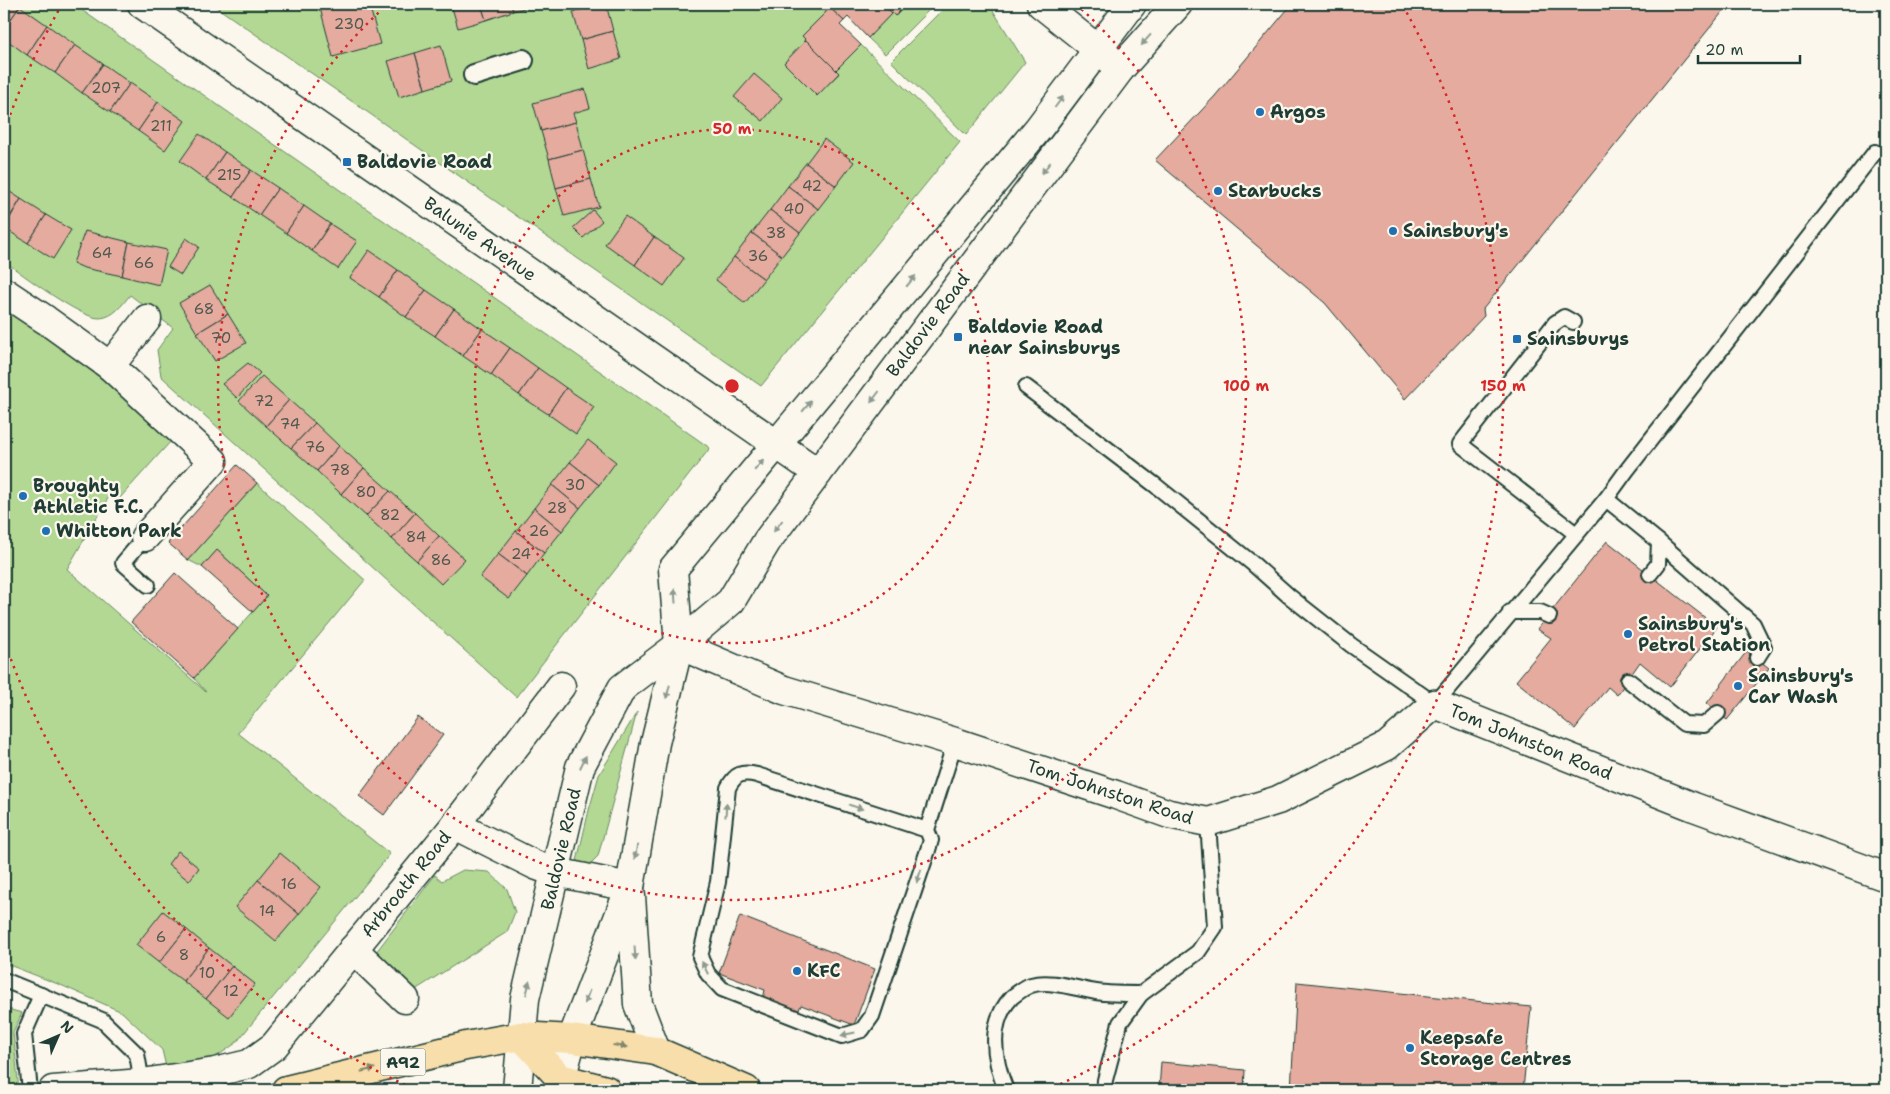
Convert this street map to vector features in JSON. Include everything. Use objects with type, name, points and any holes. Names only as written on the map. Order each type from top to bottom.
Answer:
[{"type":"main road","name":"A92","points":[[286,1090],[466,1046],[521,1036],[572,1039],[656,1051],[746,1090]]},
{"type":"main road","points":[[521,1036],[559,1084],[606,1090]]},
{"type":"street","name":"Balunie Avenue","points":[[142,4],[818,473]]},
{"type":"street","points":[[1041,4],[1121,68]]},
{"type":"street","points":[[559,1084],[572,1039],[630,887],[656,743],[679,645],[673,569],[1038,129],[1132,4]]},
{"type":"street","name":"Baldovie Road","points":[[517,1090],[525,999],[580,767],[622,688],[679,645],[731,601],[767,541],[1121,68],[1178,4]]},
{"type":"street","points":[[474,75],[523,60]]},
{"type":"street","points":[[4,292],[110,366],[213,461],[145,537]]},
{"type":"street","points":[[110,366],[147,319]]},
{"type":"street","name":"Tom Johnston Road","points":[[679,645],[784,690],[955,742],[1169,814],[1208,822],[1278,800],[1388,746],[1435,704],[1694,807],[1886,877]]},
{"type":"street","points":[[455,825],[561,686]]},
{"type":"street","name":"Arbroath Road","points":[[53,1090],[142,1083],[216,1072],[249,1064],[274,1046],[455,825],[535,865],[555,872],[630,887]]},
{"type":"street","points":[[630,887],[638,1004],[656,1051]]},
{"type":"street","name":"Arbroath Road","points":[[353,949],[405,999]]},
{"type":"lane","points":[[1026,387],[1155,485],[1351,645],[1435,704],[1606,499],[1626,470],[1875,152]]},
{"type":"lane","points":[[1573,322],[1564,317],[1555,323],[1460,444],[1576,534]]},
{"type":"lane","points":[[1606,499],[1659,542],[1753,624],[1764,647],[1757,658]]},
{"type":"lane","points":[[145,537],[123,563],[148,585]]},
{"type":"lane","points":[[1650,574],[1658,564],[1659,542]]},
{"type":"lane","points":[[1510,612],[1540,612],[1549,616]]},
{"type":"lane","points":[[1628,680],[1684,724],[1704,725],[1718,713]]},
{"type":"lane","points":[[927,830],[748,773],[739,774],[734,777],[728,788],[718,882],[700,957],[708,974],[722,989],[842,1036],[862,1030],[872,1016],[928,850],[931,840],[927,830],[955,742]]},
{"type":"lane","points":[[1104,1090],[1104,1080],[1120,1023],[1141,994],[1198,952],[1214,927],[1208,822]]},
{"type":"lane","points":[[4,980],[102,1020],[137,1054],[142,1083]]},
{"type":"lane","points":[[1006,1090],[995,1051],[996,1027],[1004,1006],[1017,993],[1032,985],[1060,984],[1096,992],[1141,994]]},
{"type":"lane","points":[[30,1090],[24,1034],[40,995]]},
{"type":"green space","points":[[4,4],[73,4],[710,448],[516,697],[161,376],[157,350],[173,328],[130,295],[117,310],[109,315],[100,318],[91,316],[66,304],[4,261]]},
{"type":"green space","points":[[212,4],[702,4],[706,7],[710,4],[818,4],[826,12],[802,36],[806,40],[784,63],[817,95],[839,74],[836,70],[861,45],[960,142],[761,386]]},
{"type":"green space","points":[[907,4],[935,4],[885,54],[868,38],[892,13],[896,16]]},
{"type":"green space","points":[[948,4],[989,4],[1025,62],[966,135],[891,61]]},
{"type":"green space","points":[[4,309],[37,330],[107,383],[171,441],[119,499],[111,493],[67,569],[206,692],[194,678],[267,596],[217,550],[202,567],[188,560],[257,483],[365,580],[238,733],[390,854],[236,1043],[213,1059],[166,1067],[162,1050],[122,1012],[4,963]]},
{"type":"green space","points":[[637,712],[598,856],[588,866],[581,865],[577,861],[599,775]]},
{"type":"green space","points":[[463,870],[489,872],[507,889],[515,912],[507,932],[415,990],[376,952],[435,875],[442,881]]},
{"type":"green space","points":[[4,1008],[22,1013],[13,1032],[19,1090],[4,1090]]},
{"type":"building","points":[[4,4],[20,6],[4,29]]},
{"type":"building","points":[[319,4],[369,4],[380,44],[333,57]]},
{"type":"building","points":[[451,4],[481,4],[486,20],[458,28]]},
{"type":"building","points":[[481,4],[511,4],[513,11],[486,20]]},
{"type":"building","points":[[511,4],[539,4],[513,11]]},
{"type":"building","points":[[606,4],[613,31],[581,40],[573,12]]},
{"type":"building","points":[[834,4],[883,4],[892,13],[868,38],[848,17],[844,21],[830,8]]},
{"type":"building","points":[[883,4],[907,4],[895,16]]},
{"type":"building","name":"Sainsbury's","points":[[1292,4],[1729,4],[1483,309],[1484,316],[1405,399],[1325,303],[1155,160],[1215,96]]},
{"type":"building","points":[[20,6],[47,25],[27,55],[4,38],[4,29]]},
{"type":"building","points":[[830,8],[844,21],[840,25],[861,45],[836,70],[802,36]]},
{"type":"building","points":[[47,25],[75,45],[55,73],[27,55]]},
{"type":"building","points":[[613,31],[621,59],[589,69],[581,40]]},
{"type":"building","points":[[806,40],[839,73],[817,96],[784,63]]},
{"type":"building","points":[[75,45],[103,64],[82,93],[55,73]]},
{"type":"building","points":[[441,45],[451,81],[425,89],[415,53]]},
{"type":"building","points":[[415,53],[425,89],[399,97],[388,61]]},
{"type":"building","points":[[103,64],[130,83],[110,112],[82,93]]},
{"type":"building","points":[[754,74],[782,98],[763,121],[734,97]]},
{"type":"building","points":[[130,83],[158,102],[138,131],[110,112]]},
{"type":"building","points":[[585,89],[590,108],[573,113],[576,122],[541,131],[533,103]]},
{"type":"building","points":[[158,102],[185,121],[165,150],[138,131]]},
{"type":"building","points":[[576,122],[583,150],[549,159],[541,131]]},
{"type":"building","points":[[199,134],[225,152],[206,180],[180,161]]},
{"type":"building","points":[[824,139],[854,162],[836,186],[806,163]]},
{"type":"building","points":[[583,150],[591,179],[556,188],[549,159]]},
{"type":"building","points":[[225,152],[251,170],[233,197],[206,180]]},
{"type":"building","points":[[806,163],[836,186],[818,209],[788,186]]},
{"type":"building","points":[[251,170],[278,188],[259,215],[233,197]]},
{"type":"building","points":[[591,179],[599,207],[564,216],[556,188]]},
{"type":"building","points":[[788,186],[818,209],[800,233],[770,210]]},
{"type":"building","points":[[4,188],[21,199],[4,226]]},
{"type":"building","points":[[278,188],[304,206],[286,233],[259,215]]},
{"type":"building","points":[[21,199],[46,215],[28,243],[4,228]]},
{"type":"building","points":[[304,206],[330,224],[312,251],[286,233]]},
{"type":"building","points":[[593,210],[602,221],[583,238],[573,228]]},
{"type":"building","points":[[770,210],[800,233],[782,256],[752,233]]},
{"type":"building","points":[[46,215],[71,230],[53,259],[28,243]]},
{"type":"building","points":[[625,216],[654,237],[635,265],[605,244]]},
{"type":"building","points":[[330,224],[357,241],[338,269],[312,251]]},
{"type":"building","points":[[85,231],[129,242],[122,276],[84,268],[73,263]]},
{"type":"building","points":[[752,233],[782,256],[764,279],[734,257]]},
{"type":"building","points":[[654,237],[684,258],[664,286],[635,265]]},
{"type":"building","points":[[186,238],[199,247],[181,275],[168,267]]},
{"type":"building","points":[[129,242],[167,250],[159,285],[122,276]]},
{"type":"building","points":[[369,250],[398,270],[379,297],[350,278]]},
{"type":"building","points":[[734,257],[764,279],[745,303],[716,280]]},
{"type":"building","points":[[398,270],[426,290],[406,317],[379,297]]},
{"type":"building","points":[[210,285],[228,314],[197,333],[179,303]]},
{"type":"building","points":[[426,290],[454,309],[435,336],[406,317]]},
{"type":"building","points":[[454,309],[482,329],[463,356],[435,336]]},
{"type":"building","points":[[228,314],[246,343],[215,361],[197,333]]},
{"type":"building","points":[[482,329],[510,348],[491,375],[463,356]]},
{"type":"building","points":[[510,348],[538,368],[519,395],[491,375]]},
{"type":"building","points":[[248,363],[260,373],[237,398],[222,384]]},
{"type":"building","points":[[538,368],[566,388],[548,414],[519,395]]},
{"type":"building","points":[[262,376],[289,400],[266,426],[239,401]]},
{"type":"building","points":[[566,388],[594,407],[576,434],[548,414]]},
{"type":"building","points":[[289,400],[315,423],[291,448],[266,426]]},
{"type":"building","points":[[315,423],[339,446],[317,471],[291,448]]},
{"type":"building","points":[[588,440],[616,462],[599,485],[570,462]]},
{"type":"building","points":[[339,446],[364,468],[341,494],[317,471]]},
{"type":"building","points":[[570,462],[599,485],[580,508],[552,485]]},
{"type":"building","points":[[237,465],[257,483],[188,560],[168,543]]},
{"type":"building","points":[[364,468],[390,491],[366,516],[341,494]]},
{"type":"building","points":[[552,485],[580,508],[562,531],[534,508]]},
{"type":"building","points":[[390,491],[415,513],[392,539],[366,516]]},
{"type":"building","points":[[534,508],[562,531],[544,553],[516,531]]},
{"type":"building","points":[[415,513],[439,536],[417,561],[392,539]]},
{"type":"building","points":[[516,531],[544,553],[527,576],[498,554]]},
{"type":"building","points":[[439,536],[465,559],[441,584],[417,561]]},
{"type":"building","name":"Sainsbury's Petrol Station","points":[[1607,541],[1717,627],[1670,687],[1640,662],[1617,695],[1608,687],[1575,729],[1516,681],[1551,638],[1537,629]]},
{"type":"building","points":[[217,550],[267,596],[253,612],[202,567]]},
{"type":"building","points":[[498,554],[527,576],[509,599],[480,577]]},
{"type":"building","points":[[175,573],[238,629],[194,678],[131,622]]},
{"type":"building","name":"Sainsbury's Car Wash","points":[[1747,651],[1769,668],[1727,720],[1707,703]]},
{"type":"building","points":[[418,717],[443,735],[384,815],[359,796]]},
{"type":"building","points":[[178,851],[199,868],[189,881],[168,864]]},
{"type":"building","points":[[280,853],[321,887],[299,914],[258,880]]},
{"type":"building","points":[[258,880],[299,914],[276,941],[235,907]]},
{"type":"building","points":[[163,911],[186,929],[159,963],[136,945]]},
{"type":"building","name":"KFC","points":[[740,916],[875,969],[854,1025],[801,1005],[798,1012],[763,999],[765,990],[719,973]]},
{"type":"building","points":[[186,929],[209,948],[183,981],[159,963]]},
{"type":"building","points":[[209,948],[232,966],[206,999],[183,981]]},
{"type":"building","points":[[232,966],[255,984],[229,1017],[206,999]]},
{"type":"building","name":"Keepsafe Storage Centres","points":[[1297,982],[1531,1007],[1523,1090],[1291,1090]]},
{"type":"building","points":[[1161,1062],[1245,1070],[1244,1090],[1159,1090]]},
{"type":"place","name":"Argos","points":[[1260,112]]},
{"type":"place","name":"Baldovie Road","points":[[347,162]]},
{"type":"place","name":"Starbucks","points":[[1218,191]]},
{"type":"place","name":"Sainsbury's","points":[[1393,231]]},
{"type":"place","name":"Baldovie Road near Sainsburys","points":[[958,337]]},
{"type":"place","name":"Sainsburys","points":[[1517,339]]},
{"type":"place","name":"Broughty Athletic F.C.","points":[[23,496]]},
{"type":"place","name":"Whitton Park","points":[[46,531]]},
{"type":"place","name":"Sainsbury's Petrol Station","points":[[1628,634]]},
{"type":"place","name":"Sainsbury's Car Wash","points":[[1738,686]]},
{"type":"place","name":"KFC","points":[[797,971]]},
{"type":"place","name":"Keepsafe Storage Centres","points":[[1410,1048]]}]
